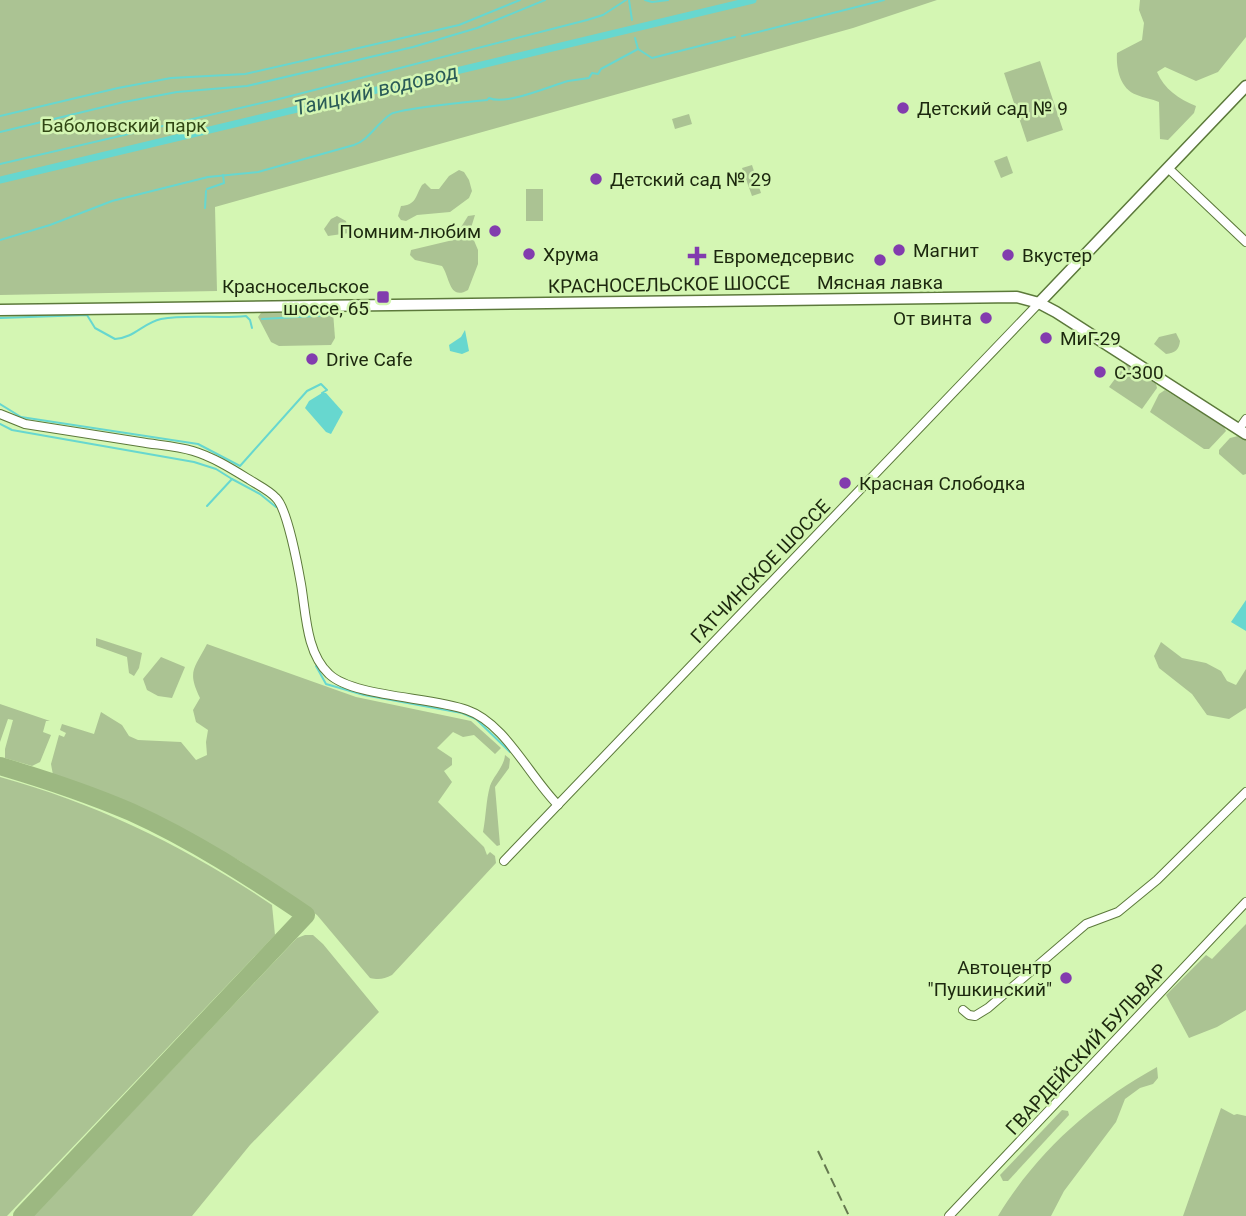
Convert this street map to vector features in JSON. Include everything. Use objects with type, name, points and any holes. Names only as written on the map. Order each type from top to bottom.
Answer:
[{"type":"main road","points":[[1242,431],[1039,303],[1246,86]]},
{"type":"main road","name":"КРАСНОСЕЛЬСКОЕ ШОССЕ","points":[[0,310],[1017,297],[1039,303]]},
{"type":"street","points":[[1168,168],[1246,242]]},
{"type":"street","name":"ГАТЧИНСКОЕ ШОССЕ","points":[[503,861],[1039,303]]},
{"type":"street","points":[[0,414],[25,424],[192,451],[222,464],[276,497],[288,528],[310,638],[317,659],[327,673],[354,687],[424,700],[467,710],[480,716],[495,727],[558,805]]},
{"type":"street","points":[[1242,431],[1246,419]]},
{"type":"street","points":[[963,1010],[975,1017],[1086,925],[1118,912],[1157,880],[1246,792]]},
{"type":"street","name":"ГВАРДЕЙСКИЙ БУЛЬВАР","points":[[949,1216],[1246,902]]},
{"type":"green space","name":"Баболовский парк","points":[[0,0],[937,0],[853,28],[215,207],[217,291],[0,295]]},
{"type":"green space","points":[[1140,0],[1246,0],[1246,37],[1218,72],[1196,81],[1165,67],[1157,72],[1173,93],[1196,106],[1194,113],[1168,140],[1160,139],[1159,102],[1131,92],[1118,72],[1117,53],[1142,40],[1144,23],[1139,10]]},
{"type":"green space","points":[[1040,61],[1063,130],[1027,142],[1004,73]]},
{"type":"green space","points":[[689,114],[692,124],[675,129],[672,119]]},
{"type":"green space","points":[[1007,156],[1013,173],[1001,178],[994,161]]},
{"type":"green space","points":[[752,165],[761,193],[752,196],[742,168]]},
{"type":"green space","points":[[459,170],[464,172],[469,180],[472,191],[469,198],[450,212],[417,215],[406,221],[401,220],[398,216],[401,206],[412,202],[422,185],[425,183],[431,189],[439,189],[449,176]]},
{"type":"green space","points":[[526,189],[543,189],[543,221],[526,221]]},
{"type":"green space","points":[[475,215],[470,231],[478,250],[478,264],[468,290],[457,292],[451,286],[442,266],[415,260],[410,255],[411,250],[453,240],[468,216]]},
{"type":"green space","points":[[337,216],[346,221],[349,233],[328,236],[324,229],[331,219]]},
{"type":"green space","points":[[333,312],[335,338],[331,345],[279,346],[271,342],[258,317],[261,313]]},
{"type":"green space","points":[[1176,333],[1180,341],[1174,352],[1166,354],[1154,344],[1159,337]]},
{"type":"green space","points":[[1126,364],[1156,384],[1157,388],[1142,409],[1109,387]]},
{"type":"green space","points":[[1165,390],[1224,427],[1226,431],[1209,449],[1204,449],[1150,412],[1159,394]]},
{"type":"green space","points":[[1238,436],[1246,440],[1246,474],[1243,475],[1219,454],[1219,450],[1230,438]]},
{"type":"green space","points":[[96,638],[142,653],[134,676],[129,673],[127,657],[96,646]]},
{"type":"green space","points":[[1161,642],[1182,658],[1206,663],[1221,671],[1227,681],[1236,685],[1246,669],[1246,708],[1229,719],[1207,715],[1192,694],[1159,668],[1154,656]]},
{"type":"green space","points":[[207,644],[356,697],[471,721],[501,748],[495,754],[474,735],[463,737],[453,732],[437,748],[452,758],[452,765],[444,771],[452,782],[438,802],[484,847],[487,855],[490,852],[495,856],[496,863],[392,975],[381,979],[370,978],[317,915],[240,861],[149,813],[53,775],[51,764],[59,735],[64,737],[66,733],[60,730],[62,724],[94,734],[101,712],[122,725],[129,736],[138,740],[181,742],[196,760],[207,755],[208,730],[196,722],[193,710],[200,698],[193,676]]},
{"type":"green space","points":[[161,657],[185,667],[172,698],[158,696],[147,690],[143,679]]},
{"type":"green space","points":[[0,704],[50,721],[46,721],[43,732],[51,735],[40,762],[32,766],[5,758],[13,720],[8,719],[0,742]]},
{"type":"green space","points":[[505,755],[510,759],[509,768],[495,787],[500,845],[497,846],[483,832],[490,786]]},
{"type":"green space","points":[[0,777],[107,814],[208,865],[272,905],[275,935],[7,1216],[0,1216]]},
{"type":"green space","points":[[1246,924],[1246,1010],[1217,1027],[1189,1038],[1166,995],[1206,955],[1212,959]]},
{"type":"green space","points":[[313,935],[323,944],[379,1012],[250,1145],[192,1216],[33,1216],[297,938]]},
{"type":"green space","points":[[1157,1067],[1158,1078],[1153,1084],[1140,1088],[1125,1099],[1116,1122],[1064,1191],[1051,1216],[998,1216],[1030,1171],[1068,1131],[1110,1096]]},
{"type":"green space","points":[[1221,1108],[1234,1115],[1246,1116],[1246,1216],[1183,1216]]},
{"type":"green space","points":[[1062,1110],[1068,1111],[1069,1115],[1008,1181],[1003,1181],[1000,1175]]},
{"type":"water","points":[[465,330],[469,351],[462,354],[450,351],[449,345],[461,337]]},
{"type":"water","points":[[326,393],[343,412],[331,434],[326,432],[305,408],[309,401]]},
{"type":"water","points":[[1246,600],[1246,631],[1231,622]]},
{"type":"waterway","points":[[0,116],[171,78],[245,74],[459,25],[520,0]]},
{"type":"waterway","points":[[0,132],[177,92],[247,86],[413,47],[477,28],[545,0]]},
{"type":"waterway","points":[[0,164],[283,98],[587,20],[603,15],[626,0]]},
{"type":"waterway","points":[[629,0],[632,20]]},
{"type":"waterway","points":[[645,0],[668,0]]},
{"type":"waterway","name":"Таицкий водовод","points":[[0,180],[753,0]]},
{"type":"waterway","points":[[742,36],[884,0]]},
{"type":"waterway","points":[[635,38],[638,49],[652,58],[735,37]]},
{"type":"waterway","points":[[0,240],[50,225],[112,201],[208,177],[258,172],[354,145],[397,112],[489,98],[506,99],[568,81],[589,78],[592,73],[598,74],[601,69],[638,49]]},
{"type":"waterway","points":[[207,189],[224,183],[223,175]]},
{"type":"waterway","points":[[205,208],[206,191]]},
{"type":"waterway","points":[[0,318],[87,315],[95,328],[115,339],[128,336],[155,321],[171,318],[246,316],[252,328]]},
{"type":"waterway","points":[[262,319],[332,315]]},
{"type":"waterway","points":[[0,404],[21,417],[198,444],[240,466],[307,391],[321,384],[327,390],[322,393]]},
{"type":"waterway","points":[[0,424],[12,430],[194,462],[216,469],[232,479]]},
{"type":"waterway","points":[[207,506],[232,479],[260,494],[276,507]]},
{"type":"waterway","points":[[316,666],[326,684],[364,695],[462,713],[476,719],[510,752]]},
{"type":"taxiway","points":[[0,766],[83,793],[154,823],[221,860],[306,915],[22,1216]]},
{"type":"railway","points":[[818,1151],[849,1216]]},
{"type":"place","name":"Детский сад № 9","points":[[903,108]]},
{"type":"place","name":"Детский сад № 29","points":[[596,179]]},
{"type":"place","name":"Помним-любим","points":[[495,231]]},
{"type":"place","name":"Магнит","points":[[899,250]]},
{"type":"place","name":"Хрума","points":[[529,254]]},
{"type":"place","name":"Вкустер","points":[[1008,255]]},
{"type":"place","name":"Евромедсервис","points":[[697,256]]},
{"type":"place","name":"Мясная лавка","points":[[880,260]]},
{"type":"place","name":"Красносельское шоссе, 65","points":[[383,297]]},
{"type":"place","name":"От винта","points":[[986,318]]},
{"type":"place","name":"МиГ-29","points":[[1046,338]]},
{"type":"place","name":"Drive Cafe","points":[[312,359]]},
{"type":"place","name":"С-300","points":[[1100,372]]},
{"type":"place","name":"Красная Слободка","points":[[845,483]]},
{"type":"place","name":"Автоцентр \"Пушкинский\"","points":[[1066,978]]}]
